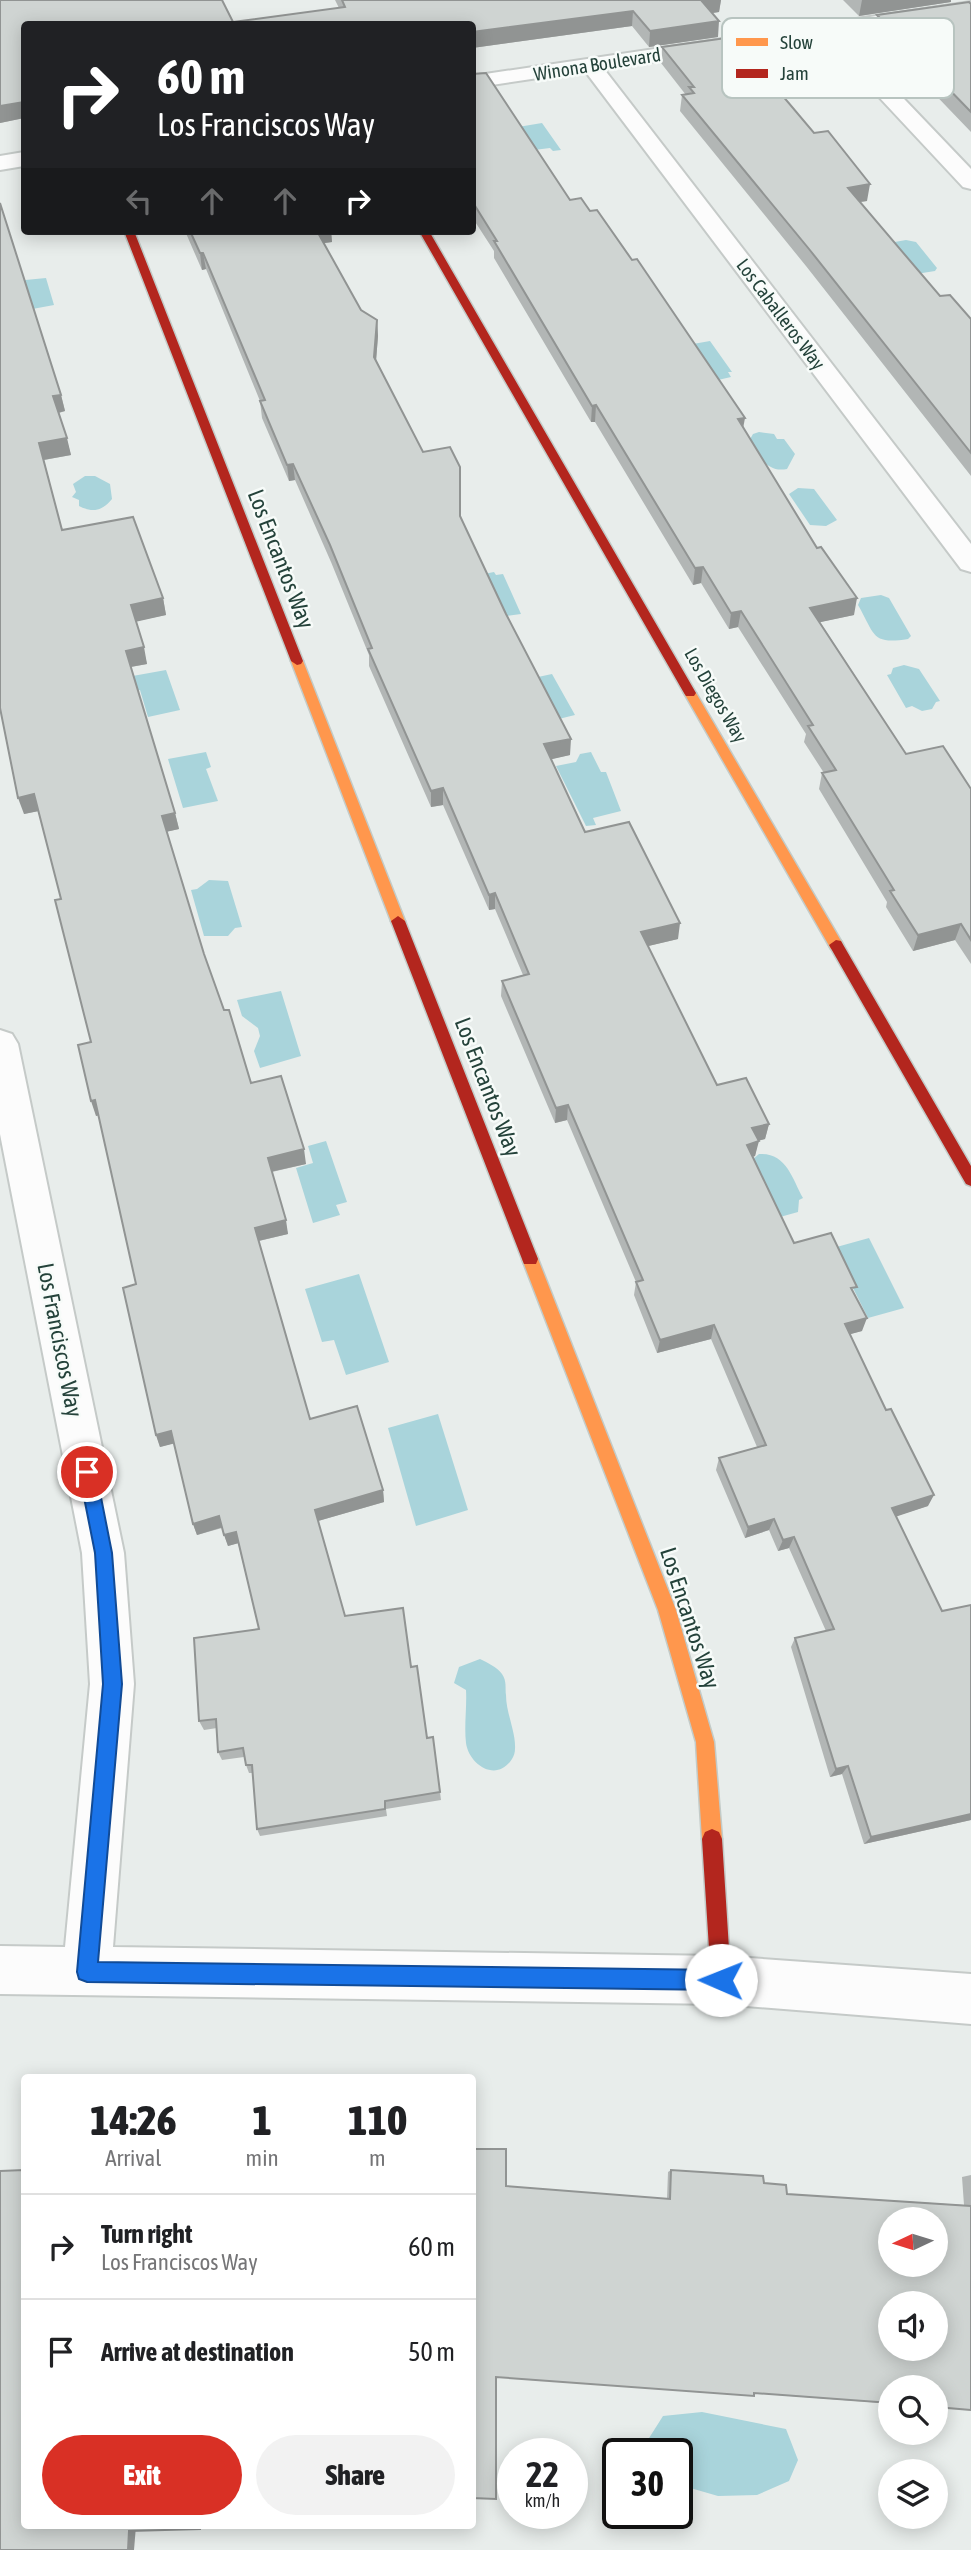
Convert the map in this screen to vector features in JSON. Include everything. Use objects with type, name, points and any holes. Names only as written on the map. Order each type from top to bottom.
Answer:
[{"type":"street","name":"Winona Boulevard","points":[[902,18],[971,8]]},
{"type":"street","name":"Winona Boulevard","points":[[476,81],[722,45]]},
{"type":"street","name":"Los Caballeros Way","points":[[591,65],[971,563]]},
{"type":"street","points":[[891,98],[971,182]]},
{"type":"street","points":[[0,163],[21,160]]},
{"type":"street","name":"Los Encantos Way","points":[[131,235],[667,1610],[705,1742],[721,1980]]},
{"type":"street","name":"Los Diegos Way","points":[[426,235],[971,1180]]},
{"type":"street","name":"Los Franciscos Way","points":[[0,1044],[103,1553],[112,1684],[87,1972]]},
{"type":"street","points":[[0,1970],[721,1980],[971,1999]]},
{"type":"water","points":[[542,123],[561,150],[534,150],[518,127]]},
{"type":"water","points":[[906,240],[916,242],[937,268],[935,271],[916,274],[889,243]]},
{"type":"water","points":[[46,278],[54,305],[27,310],[15,281]]},
{"type":"water","points":[[710,341],[732,372],[728,372],[731,377],[718,380],[693,344]]},
{"type":"water","points":[[753,434],[774,434],[777,439],[784,439],[795,454],[787,469],[780,470],[769,466],[760,458],[749,441]]},
{"type":"water","points":[[85,476],[95,476],[110,484],[112,499],[105,506],[93,510],[84,508],[79,506],[79,500],[72,497],[76,492],[73,484]]},
{"type":"water","points":[[798,488],[814,489],[837,520],[826,526],[810,525],[789,494]]},
{"type":"water","points":[[494,572],[496,575],[503,574],[521,614],[500,617],[479,575]]},
{"type":"water","points":[[881,595],[889,598],[911,636],[908,639],[880,639],[872,630],[858,605],[861,598]]},
{"type":"water","points":[[904,665],[919,669],[940,701],[936,702],[932,709],[922,711],[912,706],[906,708],[887,675],[891,674],[893,668]]},
{"type":"water","points":[[166,670],[180,710],[148,717],[140,690],[132,692],[127,677]]},
{"type":"water","points":[[552,674],[575,715],[530,726],[524,680]]},
{"type":"water","points":[[206,752],[211,767],[206,769],[218,801],[183,808],[168,759]]},
{"type":"water","points":[[591,752],[601,772],[606,772],[621,811],[593,818],[596,825],[586,826],[556,766],[576,762],[580,754]]},
{"type":"water","points":[[209,880],[228,881],[242,927],[235,928],[228,936],[204,936],[191,890]]},
{"type":"water","points":[[281,991],[301,1056],[260,1068],[254,1051],[260,1036],[258,1028],[242,1016],[237,1000]]},
{"type":"water","points":[[326,1141],[347,1202],[336,1205],[340,1215],[313,1223],[296,1168],[313,1163],[308,1146]]},
{"type":"water","points":[[759,1154],[776,1157],[787,1168],[803,1198],[799,1200],[798,1212],[780,1217],[753,1159]]},
{"type":"water","points":[[869,1238],[904,1308],[868,1318],[833,1248]]},
{"type":"water","points":[[359,1274],[389,1362],[346,1375],[334,1340],[322,1342],[305,1289]]},
{"type":"water","points":[[438,1414],[468,1510],[416,1526],[388,1428]]},
{"type":"water","points":[[480,1659],[498,1669],[505,1682],[515,1750],[512,1759],[499,1770],[484,1768],[468,1751],[465,1737],[466,1690],[454,1683],[459,1667]]},
{"type":"water","points":[[702,2412],[786,2429],[798,2460],[789,2481],[757,2495],[718,2496],[693,2489],[693,2438],[649,2438],[663,2416]]},
{"type":"building","points":[[0,0],[222,0],[232,21],[21,21],[21,102],[0,106]]},
{"type":"building","points":[[342,0],[701,0],[719,21],[650,31],[633,11],[476,31],[476,21],[240,21],[345,7]]},
{"type":"building","points":[[969,2],[971,4],[971,112],[954,94],[954,18],[880,18],[877,15]]},
{"type":"building","points":[[722,39],[722,98],[784,98],[814,133],[828,131],[870,184],[848,188],[940,296],[950,295],[971,319],[971,453],[682,95],[694,93],[689,87],[694,87],[662,47]]},
{"type":"building","points":[[486,73],[570,200],[581,198],[590,211],[597,210],[632,260],[637,259],[745,418],[738,419],[817,548],[821,547],[857,598],[810,608],[906,754],[943,746],[971,789],[971,940],[961,924],[918,935],[890,891],[894,890],[822,773],[836,770],[808,726],[813,725],[741,611],[731,613],[703,567],[695,568],[596,405],[592,406],[494,241],[497,241],[476,207],[476,74]]},
{"type":"building","points":[[0,203],[61,395],[53,396],[67,438],[39,443],[62,530],[133,517],[163,598],[131,605],[144,647],[126,651],[175,813],[162,816],[204,954],[224,1010],[229,1010],[251,1083],[281,1076],[304,1149],[268,1158],[286,1220],[255,1228],[310,1419],[357,1406],[383,1490],[315,1510],[345,1616],[403,1608],[411,1667],[417,1666],[427,1738],[433,1737],[440,1792],[385,1801],[385,1809],[257,1829],[252,1765],[246,1765],[243,1748],[218,1752],[216,1719],[199,1721],[194,1638],[259,1629],[236,1532],[224,1535],[219,1516],[193,1524],[171,1431],[156,1435],[123,1288],[136,1284],[95,1100],[91,1101],[78,1045],[91,1042],[55,900],[61,899],[34,794],[18,798],[0,708]]},
{"type":"building","points":[[192,235],[319,235],[361,310],[377,320],[374,357],[423,452],[450,447],[460,467],[460,516],[506,614],[571,739],[544,744],[585,832],[629,822],[680,923],[641,932],[717,1085],[746,1078],[769,1124],[752,1128],[759,1141],[747,1145],[794,1243],[831,1233],[857,1287],[851,1288],[867,1318],[845,1324],[886,1410],[891,1409],[934,1495],[892,1508],[942,1611],[971,1605],[971,1814],[871,1837],[848,1766],[836,1769],[795,1638],[834,1629],[794,1537],[783,1540],[774,1519],[748,1527],[719,1458],[766,1445],[714,1325],[660,1340],[636,1282],[643,1280],[568,1105],[556,1108],[502,981],[529,974],[495,893],[489,895],[443,788],[431,791],[368,649],[372,648],[330,545],[293,464],[287,465],[260,401],[265,400],[203,253],[200,253]]},
{"type":"building","points":[[476,2149],[506,2149],[506,2186],[670,2199],[671,2170],[763,2176],[764,2183],[786,2185],[787,2194],[971,2206],[971,2410],[948,2408],[948,2375],[878,2375],[878,2402],[496,2377],[496,2499],[476,2498]]},
{"type":"building","points":[[21,2170],[21,2529],[200,2529],[129,2531],[128,2550],[0,2550],[0,2171]]},
{"type":"traffic: slow","points":[[297,661],[398,921]]},
{"type":"traffic: slow","points":[[690,693],[836,945]]},
{"type":"traffic: slow","points":[[530,1259],[667,1610],[705,1742],[712,1839]]},
{"type":"traffic: jam","points":[[131,235],[297,661]]},
{"type":"traffic: jam","points":[[426,235],[690,693]]},
{"type":"traffic: jam","points":[[398,921],[530,1259]]},
{"type":"traffic: jam","points":[[836,945],[971,1180]]},
{"type":"traffic: jam","points":[[712,1839],[721,1980]]},
{"type":"route","points":[[87,1472],[103,1553],[112,1684],[87,1972],[721,1980]]}]
